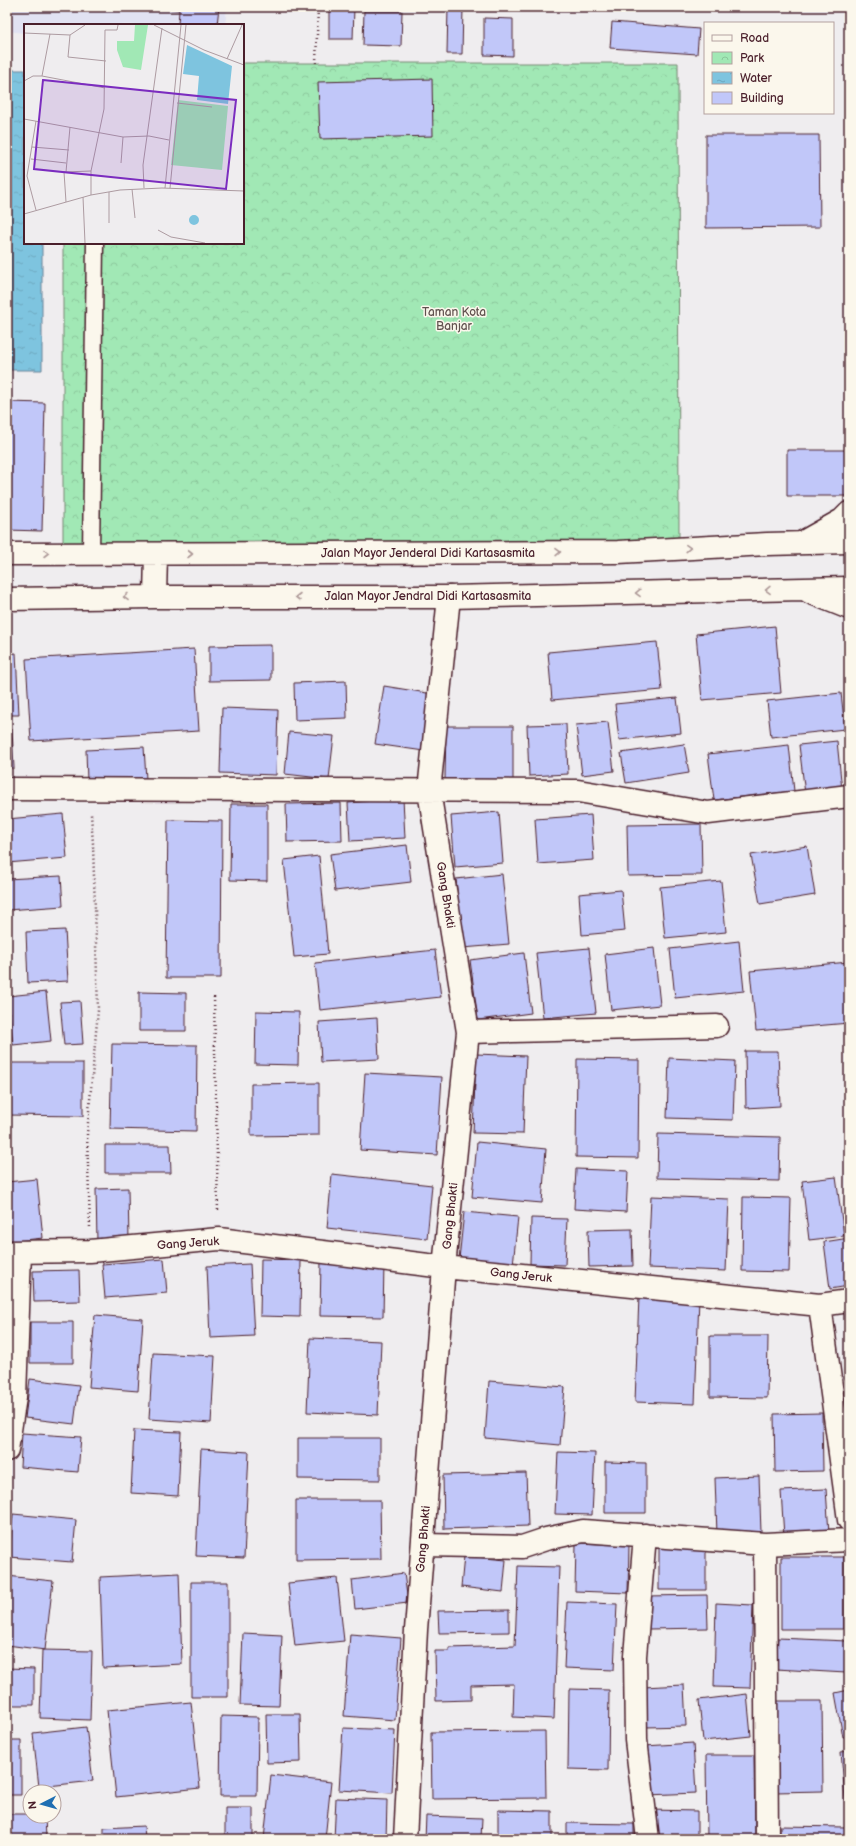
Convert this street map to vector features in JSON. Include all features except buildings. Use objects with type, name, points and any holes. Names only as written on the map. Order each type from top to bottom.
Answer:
[{"type":"street","points":[[802,543],[842,520],[849,513]]},
{"type":"street","name":"Jalan Mayor Jenderal Didi Kartasasmita","points":[[7,554],[618,552],[849,542]]},
{"type":"street","points":[[155,597],[156,554]]},
{"type":"street","name":"Jalan Mayor Jendral Didi Kartasasmita","points":[[7,599],[155,597],[449,597],[849,588]]},
{"type":"street","points":[[801,589],[849,608]]},
{"type":"street","name":"Gang Bhakti","points":[[405,1839],[416,1630],[444,1268],[468,1032],[429,791],[449,597]]},
{"type":"street","points":[[7,789],[578,791],[708,813],[849,796]]},
{"type":"street","points":[[468,1032],[717,1026]]},
{"type":"street","name":"Gang Jeruk","points":[[13,1252],[90,1251],[219,1239],[444,1268],[820,1305],[849,1302]]},
{"type":"street","points":[[7,1450],[15,1396],[13,1252]]},
{"type":"street","points":[[820,1305],[849,1520]]},
{"type":"street","points":[[423,1545],[522,1547],[546,1539],[583,1531],[765,1544],[849,1540]]},
{"type":"street","points":[[645,1536],[635,1656],[635,1733],[648,1839]]},
{"type":"street","points":[[765,1544],[767,1839]]},
{"type":"lane","points":[[91,553],[95,244]]},
{"type":"path","points":[[316,63],[318,7]]},
{"type":"path","points":[[88,790],[94,844],[98,1010],[87,1134],[90,1251]]},
{"type":"path","points":[[214,997],[219,1239]]},
{"type":"shaded area","points":[[7,7],[227,7],[225,24],[24,24],[24,33],[7,31]]},
{"type":"green space","name":"Taman Kota Banjar","points":[[244,63],[678,63],[679,544],[63,544],[63,244],[244,244]]},
{"type":"water","points":[[7,70],[24,70],[24,244],[42,244],[42,370],[7,370]]}]
